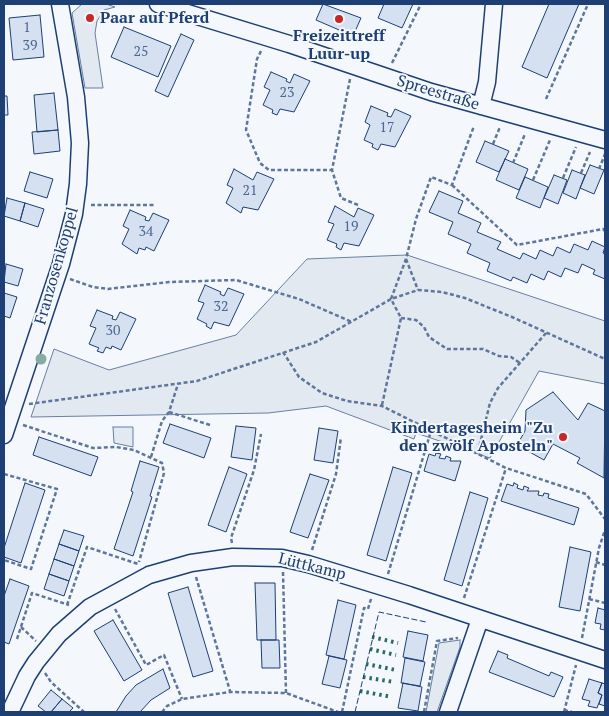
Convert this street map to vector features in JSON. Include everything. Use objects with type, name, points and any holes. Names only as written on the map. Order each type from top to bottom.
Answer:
[{"type":"street","name":"Franzosenkoppel","points":[[4,435],[58,274],[70,230],[78,184],[80,143],[76,97],[60,4]]},
{"type":"street","name":"Spreestraße","points":[[158,4],[181,7],[599,143]]},
{"type":"street","points":[[481,106],[487,82],[494,4]]},
{"type":"street","name":"Lüttkamp","points":[[10,712],[27,676],[36,662],[74,620],[109,596],[149,575],[191,562],[233,557],[282,558],[368,582],[605,660]]},
{"type":"street","points":[[448,712],[480,619]]},
{"type":"path","points":[[390,67],[421,4]]},
{"type":"path","points":[[546,99],[588,4]]},
{"type":"path","points":[[263,46],[257,59],[246,130],[260,163],[269,170],[332,170]]},
{"type":"path","points":[[350,75],[332,170],[341,198],[358,205]]},
{"type":"path","points":[[493,144],[502,123]]},
{"type":"path","points":[[452,186],[474,126]]},
{"type":"path","points":[[513,163],[528,129]]},
{"type":"path","points":[[533,180],[552,136]]},
{"type":"path","points":[[563,178],[578,142]]},
{"type":"path","points":[[581,173],[599,143]]},
{"type":"path","points":[[599,168],[605,154]]},
{"type":"path","points":[[390,299],[406,259],[416,219],[431,177],[452,186],[517,245],[604,229]]},
{"type":"path","points":[[84,205],[154,205]]},
{"type":"path","points":[[406,259],[418,290]]},
{"type":"path","points":[[65,277],[93,287],[108,289],[170,282],[236,280],[299,299],[352,322]]},
{"type":"path","points":[[23,404],[197,381],[316,342],[390,299],[418,290],[442,292],[465,298],[605,360]]},
{"type":"path","points":[[382,406],[401,318],[390,299]]},
{"type":"path","points":[[401,318],[416,320],[437,344],[447,348],[483,350],[500,356],[511,357],[520,363]]},
{"type":"path","points":[[478,452],[490,403],[498,388],[546,333]]},
{"type":"path","points":[[283,352],[299,377],[322,393],[347,401],[382,406],[478,452],[506,468],[586,494],[605,519]]},
{"type":"path","points":[[151,456],[162,421],[169,412],[178,384]]},
{"type":"path","points":[[169,412],[210,425]]},
{"type":"path","points":[[17,423],[93,448],[116,447],[134,450],[151,456],[162,463],[164,473],[138,564]]},
{"type":"path","points":[[386,580],[431,431]]},
{"type":"path","points":[[232,546],[231,538],[254,470],[261,434]]},
{"type":"path","points":[[310,554],[336,474],[341,437]]},
{"type":"path","points":[[462,604],[506,468]]},
{"type":"path","points":[[4,474],[57,489],[31,569],[4,560]]},
{"type":"path","points":[[582,642],[588,599],[605,530]]},
{"type":"path","points":[[67,605],[87,547],[138,564],[145,569]]},
{"type":"path","points":[[596,562],[605,565]]},
{"type":"path","points":[[194,571],[230,692]]},
{"type":"path","points":[[282,572],[286,693]]},
{"type":"path","points":[[17,639],[32,594],[75,607]]},
{"type":"path","points":[[588,599],[605,603]]},
{"type":"path","points":[[342,712],[364,608],[368,609],[370,600]]},
{"type":"path","points":[[112,603],[146,665],[164,655],[182,699]]},
{"type":"path","points":[[20,627],[38,644]]},
{"type":"path","points":[[424,712],[437,641],[464,637]]},
{"type":"path","points":[[572,712],[564,711],[576,664]]},
{"type":"path","points":[[42,668],[51,682],[84,712]]},
{"type":"path","points":[[162,712],[167,706],[182,699],[230,692],[286,693],[338,712]]},
{"type":"shaded area","points":[[82,4],[106,4],[115,7],[104,10],[97,21],[95,33],[103,88],[85,88],[72,13]]},
{"type":"shaded area","points":[[407,255],[605,321],[605,384],[539,371],[490,458],[416,433],[414,439],[326,406],[268,413],[31,417],[54,349],[109,370],[236,335],[307,259]]},
{"type":"shaded area","points":[[113,427],[133,427],[133,447],[114,443]]},
{"type":"shaded area","points":[[460,640],[460,647],[437,712],[426,712],[439,643]]},
{"type":"building","name":"Freizeittreff Luur-up","points":[[323,4],[361,18],[353,36],[316,20]]},
{"type":"building","points":[[384,4],[413,4],[402,28],[378,18]]},
{"type":"building","points":[[549,4],[579,4],[547,78],[522,67]]},
{"type":"building","points":[[40,15],[44,57],[13,60],[9,18]]},
{"type":"building","points":[[124,27],[171,46],[158,77],[111,57]]},
{"type":"building","points":[[181,34],[194,40],[168,97],[155,91]]},
{"type":"building","points":[[271,72],[287,79],[286,81],[290,83],[294,74],[310,81],[294,112],[280,109],[277,115],[272,113],[273,110],[263,105],[270,90],[264,87]]},
{"type":"building","points":[[54,93],[58,130],[37,132],[34,95]]},
{"type":"building","points":[[4,96],[7,96],[8,115],[4,115]]},
{"type":"building","points":[[371,106],[388,113],[387,116],[391,117],[395,109],[411,116],[395,147],[381,144],[378,150],[372,147],[373,144],[364,140],[370,125],[365,122]]},
{"type":"building","points":[[58,130],[60,151],[34,154],[32,132]]},
{"type":"building","points":[[485,141],[509,151],[499,172],[476,162]]},
{"type":"building","points":[[505,159],[528,169],[519,190],[496,180]]},
{"type":"building","points":[[590,165],[604,170],[594,194],[580,188]]},
{"type":"building","points":[[234,169],[253,180],[257,172],[274,179],[258,210],[243,207],[241,213],[226,203],[233,188],[227,185]]},
{"type":"building","points":[[572,170],[585,175],[576,199],[563,193]]},
{"type":"building","points":[[30,172],[53,179],[47,198],[24,191]]},
{"type":"building","points":[[554,175],[567,180],[558,204],[544,198]]},
{"type":"building","points":[[525,177],[548,187],[540,208],[516,198]]},
{"type":"building","points":[[439,191],[463,201],[458,213],[481,223],[477,232],[501,242],[497,249],[520,259],[523,253],[536,259],[540,250],[553,256],[557,247],[570,253],[574,244],[588,250],[592,241],[605,247],[603,253],[605,254],[605,279],[593,274],[595,270],[582,264],[578,273],[565,268],[561,277],[548,271],[544,280],[531,274],[527,283],[513,277],[511,281],[487,271],[490,263],[467,253],[471,244],[448,234],[453,222],[429,212]]},
{"type":"building","points":[[7,198],[25,203],[20,221],[4,216]]},
{"type":"building","points":[[25,203],[44,209],[38,227],[20,221]]},
{"type":"building","points":[[335,206],[354,217],[358,208],[374,215],[359,246],[344,243],[341,250],[336,247],[337,244],[327,240],[334,224],[328,222]]},
{"type":"building","points":[[130,210],[146,217],[145,220],[149,221],[153,213],[169,220],[154,251],[146,247],[145,250],[139,248],[137,254],[122,244],[129,229],[123,226]]},
{"type":"building","points":[[6,264],[23,269],[18,286],[4,282]]},
{"type":"building","points":[[205,285],[221,292],[220,294],[224,296],[228,288],[244,294],[229,326],[214,322],[211,329],[206,326],[207,324],[197,319],[204,303],[198,301]]},
{"type":"building","points":[[4,293],[17,297],[10,318],[4,316]]},
{"type":"building","points":[[97,310],[113,316],[112,319],[116,320],[120,312],[136,319],[121,350],[112,346],[111,349],[106,347],[103,353],[97,351],[99,348],[89,344],[96,328],[90,326]]},
{"type":"building","name":"Kindertagesheim \"Zu den zwölf Aposteln\"","points":[[553,392],[578,420],[588,403],[605,411],[604,478],[577,463],[580,458],[553,444],[544,460],[517,445],[525,431],[526,410]]},
{"type":"building","points":[[170,424],[211,438],[204,458],[163,443]]},
{"type":"building","points":[[236,426],[256,428],[252,460],[231,457]]},
{"type":"building","points":[[319,428],[338,431],[333,463],[314,460]]},
{"type":"building","points":[[39,437],[98,457],[91,476],[33,455]]},
{"type":"building","points":[[436,453],[441,454],[439,458],[445,459],[446,456],[451,458],[450,461],[461,461],[455,481],[424,471],[429,454],[435,456]]},
{"type":"building","points":[[140,461],[159,467],[150,496],[152,497],[133,556],[114,549],[133,492],[131,491]]},
{"type":"building","points":[[229,467],[247,474],[226,532],[208,525]]},
{"type":"building","points":[[393,467],[412,473],[386,561],[367,555]]},
{"type":"building","points":[[310,474],[329,480],[308,538],[290,532]]},
{"type":"building","points":[[25,483],[45,490],[21,563],[4,557],[4,548]]},
{"type":"building","points":[[514,483],[518,485],[517,488],[523,490],[524,486],[529,488],[527,491],[539,491],[538,495],[549,494],[548,498],[579,508],[574,525],[501,501],[507,484],[513,486]]},
{"type":"building","points":[[470,492],[488,498],[462,586],[444,580]]},
{"type":"building","points":[[64,530],[84,536],[79,551],[59,544]]},
{"type":"building","points":[[59,544],[79,551],[74,566],[54,559]]},
{"type":"building","points":[[570,547],[591,552],[580,611],[559,607]]},
{"type":"building","points":[[54,559],[74,566],[69,581],[49,574]]},
{"type":"building","points":[[49,574],[69,581],[64,596],[44,589]]},
{"type":"building","points":[[10,579],[29,586],[9,644],[4,642],[4,596]]},
{"type":"building","points":[[255,583],[275,583],[276,640],[257,640]]},
{"type":"building","points":[[188,587],[213,671],[193,677],[168,593]]},
{"type":"building","points":[[338,600],[356,605],[344,659],[326,655]]},
{"type":"building","points":[[598,608],[605,610],[605,630],[600,629],[601,624],[595,623]]},
{"type":"building","points":[[113,620],[142,670],[124,681],[94,631]]},
{"type":"building","points":[[408,631],[428,635],[423,661],[403,657]]},
{"type":"building","points":[[261,640],[279,640],[280,668],[262,668]]},
{"type":"building","points":[[498,651],[508,655],[507,658],[549,676],[551,672],[563,677],[554,697],[489,672]]},
{"type":"building","points":[[329,656],[347,660],[340,688],[322,684]]},
{"type":"building","points":[[405,658],[425,662],[420,686],[401,683]]},
{"type":"building","points":[[163,669],[170,688],[151,700],[140,712],[116,712],[136,685]]},
{"type":"building","points":[[589,679],[602,683],[598,693],[602,695],[597,708],[588,706],[590,701],[582,699]]},
{"type":"building","points":[[403,683],[422,687],[418,711],[398,708]]},
{"type":"building","points":[[602,683],[605,684],[605,706],[599,704],[602,695],[598,693]]},
{"type":"building","points":[[51,690],[62,699],[51,712],[46,712],[38,706]]},
{"type":"building","points":[[62,699],[73,708],[69,712],[51,712]]},
{"type":"hedge","points":[[372,637],[398,643]]},
{"type":"hedge","points":[[370,649],[396,655]]},
{"type":"hedge","points":[[366,664],[396,670]]},
{"type":"hedge","points":[[363,677],[394,682]]},
{"type":"hedge","points":[[360,691],[392,697]]},
{"type":"fence","points":[[355,712],[379,612],[426,622]]},
{"type":"place","name":"Paar auf Pferd","points":[[90,18]]},
{"type":"place","name":"Freizeittreff Luur-up","points":[[339,19]]},
{"type":"place","name":"Kindertagesheim \"Zu den zwölf Aposteln\"","points":[[563,437]]}]
